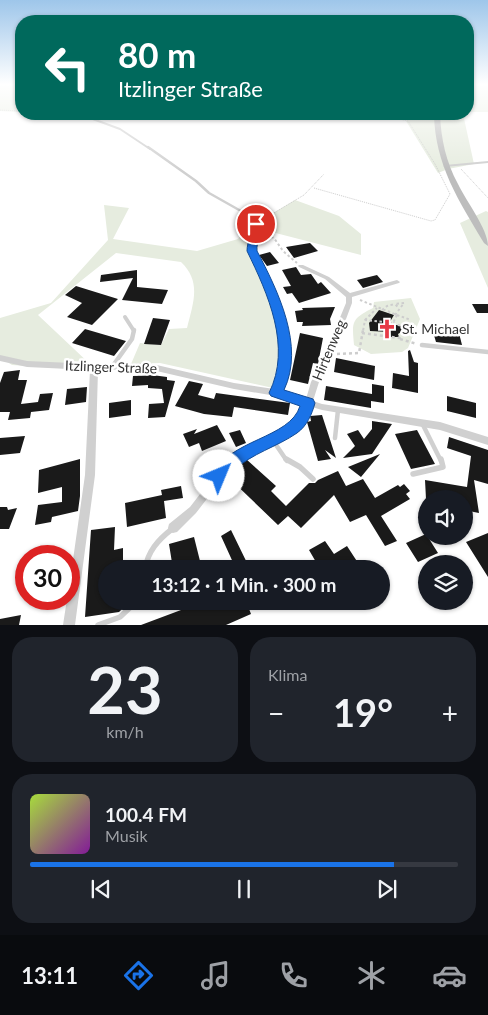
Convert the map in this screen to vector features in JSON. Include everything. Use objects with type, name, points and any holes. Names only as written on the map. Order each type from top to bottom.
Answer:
[{"type":"main road","points":[[437,120],[436,127],[446,166],[460,195],[488,243]]},
{"type":"street","points":[[446,166],[488,162]]},
{"type":"street","points":[[256,227],[252,251],[270,286],[285,341],[283,377],[276,393]]},
{"type":"street","points":[[301,266],[327,278],[349,296],[397,282]]},
{"type":"street","name":"Hirtenweg","points":[[308,403],[349,303],[349,296]]},
{"type":"street","name":"Itzlinger Straße","points":[[0,358],[27,364],[94,368],[148,366],[234,386],[276,393],[338,410],[440,426],[488,441]]},
{"type":"street","points":[[69,625],[90,475],[94,368]]},
{"type":"street","points":[[173,528],[193,510],[227,466],[246,452],[293,428],[305,414],[308,403]]},
{"type":"lane","points":[[95,120],[120,129],[139,140],[209,192],[248,215],[256,227]]},
{"type":"lane","points":[[112,367],[132,339],[134,330],[125,317]]},
{"type":"lane","points":[[422,345],[488,352]]},
{"type":"lane","points":[[336,438],[338,410]]},
{"type":"lane","points":[[413,474],[443,467],[440,456],[422,423]]},
{"type":"lane","points":[[272,439],[287,461],[300,467],[313,479]]},
{"type":"lane","points":[[147,560],[148,553],[160,538],[173,528]]},
{"type":"lane","points":[[98,625],[120,617],[127,610]]},
{"type":"path","points":[[314,188],[435,220],[450,194],[435,164],[408,121],[404,120]]},
{"type":"path","points":[[458,166],[488,198]]},
{"type":"path","points":[[301,266],[283,251],[274,238],[256,227],[314,188],[324,174]]},
{"type":"path","points":[[357,299],[411,320]]},
{"type":"path","points":[[382,310],[387,306],[404,302],[398,308],[393,323]]},
{"type":"path","points":[[395,304],[398,308]]},
{"type":"path","points":[[329,354],[359,353],[362,345],[365,320],[377,308]]},
{"type":"path","points":[[365,320],[393,323],[404,327],[405,330],[399,338]]},
{"type":"path","points":[[362,333],[399,338],[422,345]]},
{"type":"shaded area","points":[[464,120],[474,164],[438,173],[406,121]]},
{"type":"shaded area","points":[[295,200],[339,216],[361,234],[361,255],[264,230],[254,245],[247,251],[266,287],[280,341],[281,375],[273,388],[160,363],[131,364],[140,343],[161,345],[169,329],[187,328],[193,301],[194,285],[192,277],[181,262],[116,253],[38,315],[91,365],[89,370],[12,365],[0,357],[0,318],[51,303],[108,240],[104,205],[129,208],[113,239],[197,251],[238,239],[250,223],[265,218]]},
{"type":"shaded area","points":[[486,211],[488,212],[488,288],[460,223]]},
{"type":"shaded area","points":[[411,298],[420,319],[408,348],[402,352],[371,354],[354,345],[354,322],[360,315],[373,308],[374,302]]},
{"type":"building","points":[[310,243],[318,251],[294,258],[286,247]]},
{"type":"building","points":[[270,252],[279,263],[267,266],[259,255]]},
{"type":"building","points":[[296,267],[301,275],[311,274],[318,284],[321,282],[331,293],[299,303],[292,293],[287,294],[283,287],[291,286],[282,270]]},
{"type":"building","points":[[137,270],[137,287],[168,290],[162,304],[122,300],[133,278],[100,282],[101,275]]},
{"type":"building","points":[[377,275],[383,282],[363,288],[357,280]]},
{"type":"building","points":[[76,286],[118,299],[92,325],[67,317],[82,303],[65,295]]},
{"type":"building","points":[[472,304],[488,304],[488,313],[477,313]]},
{"type":"building","points":[[335,307],[330,319],[331,325],[302,326],[303,322],[297,322],[295,311],[303,310],[302,308]]},
{"type":"building","points":[[379,310],[394,315],[388,325],[399,325],[406,329],[398,334],[399,337],[391,337],[390,332],[370,331],[369,323]]},
{"type":"building","points":[[153,318],[170,320],[161,345],[144,344]]},
{"type":"building","points":[[85,329],[126,341],[114,356],[72,343]]},
{"type":"building","points":[[433,332],[459,333],[462,345],[436,342]]},
{"type":"building","points":[[300,333],[323,338],[318,364],[313,363],[308,384],[290,380]]},
{"type":"building","points":[[410,350],[414,362],[418,363],[418,393],[392,388],[393,373],[409,376],[408,351]]},
{"type":"building","points":[[336,358],[375,366],[374,380],[334,372]]},
{"type":"building","points":[[20,370],[18,380],[27,380],[21,404],[38,402],[40,394],[53,393],[49,410],[31,412],[30,418],[8,420],[10,412],[0,412],[0,383],[4,372]]},
{"type":"building","points":[[152,375],[167,377],[167,380],[175,381],[165,417],[148,418],[149,404],[164,403],[162,389],[148,388],[148,385],[132,386],[133,376]]},
{"type":"building","points":[[189,381],[203,384],[198,395],[214,399],[216,393],[290,403],[288,415],[234,407],[232,417],[204,414],[175,406]]},
{"type":"building","points":[[372,384],[384,386],[384,403],[371,401],[371,408],[324,400],[326,386],[372,394]]},
{"type":"building","points":[[87,387],[86,402],[65,405],[67,389]]},
{"type":"building","points":[[447,396],[476,403],[476,418],[447,411]]},
{"type":"building","points":[[131,400],[131,415],[109,418],[109,403]]},
{"type":"building","points":[[322,415],[336,458],[325,450],[331,459],[318,461],[307,422],[311,421],[310,416]]},
{"type":"building","points":[[372,421],[392,424],[372,454],[343,458],[355,446],[347,434],[358,430],[364,439],[372,429]]},
{"type":"building","points":[[217,425],[226,441],[202,451],[199,443],[189,447],[183,434],[197,429],[194,434]]},
{"type":"building","points":[[240,430],[246,443],[236,447],[229,433]]},
{"type":"building","points":[[417,430],[435,464],[411,469],[395,434]]},
{"type":"building","points":[[25,436],[20,453],[0,455],[0,438]]},
{"type":"building","points":[[449,437],[488,450],[488,484],[474,480],[479,513],[473,512],[473,490],[426,490],[425,480],[467,487],[471,456],[447,448]]},
{"type":"building","points":[[380,454],[361,477],[348,467]]},
{"type":"building","points":[[80,459],[78,511],[52,517],[51,522],[35,525],[38,505],[62,502],[62,487],[38,493],[39,470]]},
{"type":"building","points":[[246,459],[276,486],[271,491],[286,506],[309,483],[315,483],[338,471],[346,486],[363,479],[375,498],[398,485],[400,487],[404,484],[410,491],[406,494],[410,499],[381,516],[397,541],[385,546],[366,515],[350,522],[334,495],[301,528],[288,516],[278,525],[227,476]]},
{"type":"building","points":[[181,486],[183,498],[164,501],[166,518],[127,527],[125,503],[162,495],[161,490]]},
{"type":"building","points":[[0,507],[7,507],[8,510],[17,508],[9,529],[0,529]]},
{"type":"building","points":[[115,527],[114,550],[123,548],[123,560],[98,560],[98,610],[121,610],[119,612],[85,617],[91,530]]},
{"type":"building","points":[[231,530],[246,560],[232,560],[221,536]]},
{"type":"building","points":[[488,533],[488,577],[468,545],[473,545],[473,539]]},
{"type":"building","points":[[194,537],[200,560],[172,560],[169,544]]},
{"type":"building","points":[[418,538],[418,545],[433,545],[438,553],[434,555],[418,555],[418,562],[406,543]]},
{"type":"building","points":[[325,541],[334,554],[347,546],[356,560],[315,560],[309,550]]},
{"type":"building","points":[[181,610],[249,610],[251,614],[226,625],[141,625]]},
{"type":"building","points":[[21,615],[19,625],[0,625],[0,619]]},
{"type":"place","name":"St. Michael","points":[[387,329]]},
{"type":"route","points":[[219,476],[227,466],[246,452],[293,428],[305,414],[308,403],[276,393],[283,377],[285,341],[270,286],[252,251],[257,231],[256,224]]}]
